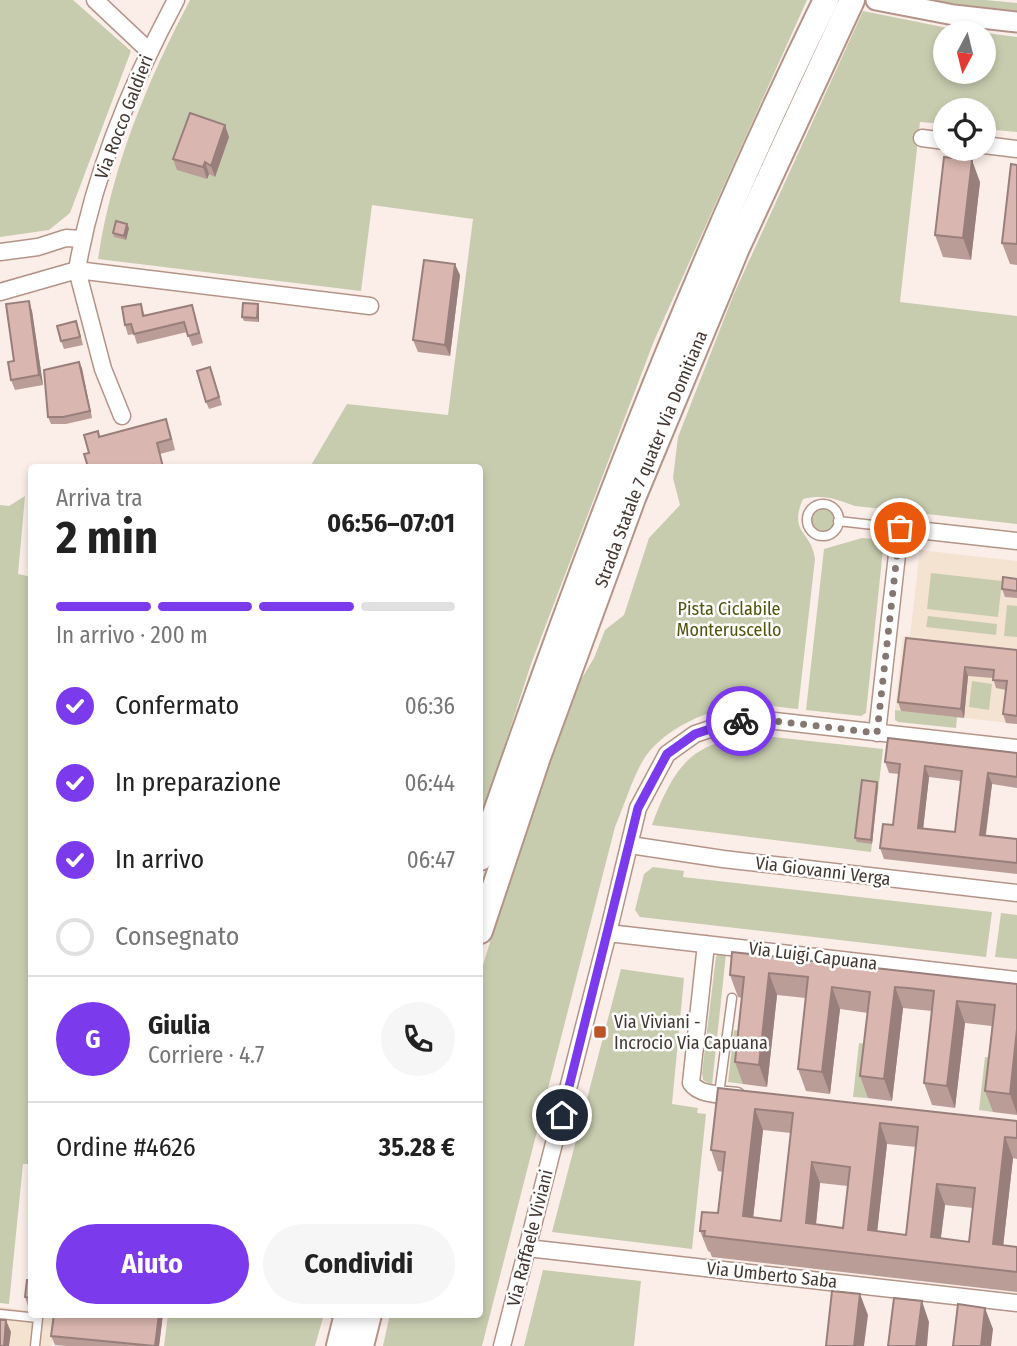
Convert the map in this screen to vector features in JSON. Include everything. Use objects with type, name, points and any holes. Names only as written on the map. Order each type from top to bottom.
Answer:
[{"type":"highway","name":"Strada Statale 7 quater Via Domitiana","points":[[483,849],[563,620],[612,492],[747,170],[826,0]]},
{"type":"highway","name":"Strada Statale 7 quater Via Domitiana","points":[[483,922],[538,757],[633,498],[737,248],[852,0]]},
{"type":"highway","points":[[339,1346],[346,1318]]},
{"type":"highway","points":[[361,1346],[368,1318]]},
{"type":"street","points":[[95,0],[149,51]]},
{"type":"street","name":"Via Rocco Galdieri","points":[[77,270],[82,239],[120,119],[149,51],[176,0]]},
{"type":"street","points":[[880,1],[954,15],[1017,22]]},
{"type":"street","points":[[922,138],[933,139]]},
{"type":"street","points":[[996,146],[1017,149]]},
{"type":"street","points":[[0,251],[38,247],[66,238],[82,239]]},
{"type":"street","points":[[0,292],[77,270],[370,306]]},
{"type":"street","points":[[77,270],[103,369],[122,416]]},
{"type":"street","points":[[877,733],[900,528],[1017,541]]},
{"type":"street","name":"Via Raffaele Viviani","points":[[502,1346],[638,808],[667,754],[695,734],[728,723],[758,719],[1017,748]]},
{"type":"street","name":"Via Giovanni Verga","points":[[630,845],[723,859],[1017,893]]},
{"type":"street","name":"Via Luigi Capuana","points":[[608,933],[1017,980]]},
{"type":"street","points":[[706,944],[691,1083],[702,1092],[758,1098]]},
{"type":"street","name":"Via Umberto Saba","points":[[527,1248],[1017,1303]]},
{"type":"lane","points":[[838,521],[900,528]]},
{"type":"lane","points":[[719,1094],[732,998]]},
{"type":"lane","points":[[0,1314],[28,1317]]},
{"type":"lane","points":[[35,1346],[38,1318]]},
{"type":"shaded area","points":[[920,550],[1017,561],[1017,724],[895,710],[903,636],[910,636]]},
{"type":"shaded area","points":[[0,1307],[28,1311],[28,1318],[55,1318],[52,1346],[0,1346]]},
{"type":"green space","points":[[0,0],[73,0],[131,51],[70,213],[49,230],[0,237]]},
{"type":"green space","points":[[190,0],[807,0],[654,341],[531,664],[483,813],[483,464],[312,464],[347,404],[448,415],[473,219],[372,205],[361,291],[98,259],[122,158],[159,62]]},
{"type":"green space","points":[[924,0],[1017,3],[1017,11]]},
{"type":"green space","name":"Pista Ciclabile Monteruscello","points":[[863,11],[933,25],[933,84],[996,84],[996,34],[1017,37],[1017,132],[996,130],[996,98],[933,98],[933,123],[920,122],[900,302],[1017,316],[1017,524],[855,506],[823,497],[803,499],[799,510],[799,526],[810,543],[815,559],[798,709],[750,704],[704,715],[675,729],[651,750],[642,762],[615,827],[482,1346],[383,1346],[389,1318],[483,1318],[483,965],[573,693],[594,658],[605,630],[624,615],[649,538],[680,505],[673,478],[678,437],[733,296]]},
{"type":"green space","points":[[25,496],[18,574],[28,576],[28,1164],[23,1164],[9,1304],[0,1303],[0,505],[9,506]]},
{"type":"green space","points":[[823,507],[831,511],[835,519],[831,527],[823,531],[815,527],[811,519],[815,511]]},
{"type":"green space","points":[[862,538],[875,539],[883,549],[866,713],[861,716],[806,710],[824,549]]},
{"type":"green space","points":[[931,573],[1002,581],[998,617],[927,609]]},
{"type":"green space","points":[[1007,605],[1017,606],[1017,637],[1004,636]]},
{"type":"green space","points":[[928,616],[997,624],[996,635],[926,627]]},
{"type":"green space","points":[[972,681],[992,684],[989,710],[969,707]]},
{"type":"green space","points":[[895,710],[957,717],[956,728],[898,722],[895,720]]},
{"type":"green space","points":[[754,735],[883,749],[871,852],[652,825],[670,784],[691,757],[713,745]]},
{"type":"green space","points":[[653,867],[684,871],[683,877],[992,912],[986,957],[640,917],[635,910],[644,874]]},
{"type":"green space","points":[[1001,913],[1017,915],[1017,959],[995,957]]},
{"type":"green space","points":[[726,954],[712,1085],[703,1080],[702,1073],[716,956]]},
{"type":"green space","points":[[621,969],[684,978],[672,1104],[698,1108],[697,1113],[706,1114],[692,1249],[552,1232]]},
{"type":"green space","points":[[734,1030],[749,1032],[743,1084],[728,1082]]},
{"type":"green space","points":[[859,1043],[874,1045],[868,1098],[853,1097]]},
{"type":"green space","points":[[985,1057],[999,1058],[993,1112],[979,1110]]},
{"type":"green space","points":[[543,1270],[641,1281],[634,1346],[524,1346]]},
{"type":"green space","points":[[168,1318],[323,1318],[315,1346],[164,1346]]},
{"type":"building","points":[[190,113],[225,125],[211,166],[205,162],[203,167],[173,159]]},
{"type":"building","points":[[944,161],[972,161],[963,238],[935,235]]},
{"type":"building","points":[[1011,164],[1017,165],[1017,244],[1002,243]]},
{"type":"building","points":[[116,221],[127,224],[124,236],[113,233]]},
{"type":"building","points":[[424,260],[455,264],[445,345],[413,340]]},
{"type":"building","points":[[29,301],[39,375],[11,380],[8,362],[14,361],[6,304]]},
{"type":"building","points":[[243,303],[258,304],[257,318],[242,317]]},
{"type":"building","points":[[141,304],[143,316],[192,305],[199,333],[188,336],[184,322],[134,334],[131,324],[125,325],[122,307]]},
{"type":"building","points":[[76,321],[80,337],[61,341],[57,326]]},
{"type":"building","points":[[79,362],[90,411],[63,417],[48,417],[44,370]]},
{"type":"building","points":[[210,367],[219,397],[206,402],[197,371]]},
{"type":"building","points":[[166,419],[171,439],[157,443],[162,464],[87,464],[84,454],[89,453],[84,435],[98,431],[99,437]]},
{"type":"building","points":[[1003,577],[1017,579],[1017,591],[1002,589]]},
{"type":"building","points":[[906,638],[1017,650],[1017,716],[1003,714],[1007,681],[993,680],[994,670],[965,667],[961,709],[898,702]]},
{"type":"building","points":[[888,738],[1017,753],[1017,777],[988,773],[980,835],[1017,839],[1017,863],[880,848],[883,824],[893,825],[900,764],[885,762]],"holes":[[[925,766],[962,771],[955,832],[918,828]]]},
{"type":"building","points":[[862,780],[877,782],[871,840],[855,838]]},
{"type":"building","points":[[732,952],[1017,984],[1017,1029],[1010,1094],[985,1091],[995,1005],[957,1001],[947,1086],[924,1083],[934,991],[895,987],[884,1079],[860,1076],[870,992],[832,987],[822,1072],[798,1069],[808,977],[769,973],[759,1065],[735,1062],[744,977],[730,975]]},
{"type":"building","points":[[718,1088],[1017,1121],[1017,1138],[1005,1137],[993,1244],[1017,1247],[1017,1272],[704,1236],[705,1231],[700,1231],[702,1212],[718,1213],[725,1152],[711,1150]],"holes":[[[755,1109],[793,1113],[781,1221],[743,1216]],[[880,1123],[918,1127],[906,1235],[868,1230]],[[812,1162],[850,1167],[843,1228],[806,1223]],[[937,1184],[975,1188],[969,1242],[931,1237]]]},
{"type":"building","points":[[27,1280],[28,1280],[28,1297],[25,1297]]},
{"type":"building","points":[[832,1291],[860,1294],[854,1346],[826,1346]]},
{"type":"building","points":[[894,1298],[922,1301],[916,1346],[888,1346]]},
{"type":"building","points":[[958,1304],[985,1308],[981,1346],[953,1346]]},
{"type":"building","points":[[53,1318],[158,1318],[155,1346],[51,1336]]},
{"type":"building","points":[[0,1320],[6,1320],[4,1346],[0,1346]]},
{"type":"way so far","points":[[741,721],[758,719],[877,733],[900,528]]},
{"type":"place","name":"Via Viviani - Incrocio Via Capuana","points":[[600,1032]]},
{"type":"route","points":[[562,1115],[638,808],[667,754],[695,734],[741,721]]}]
